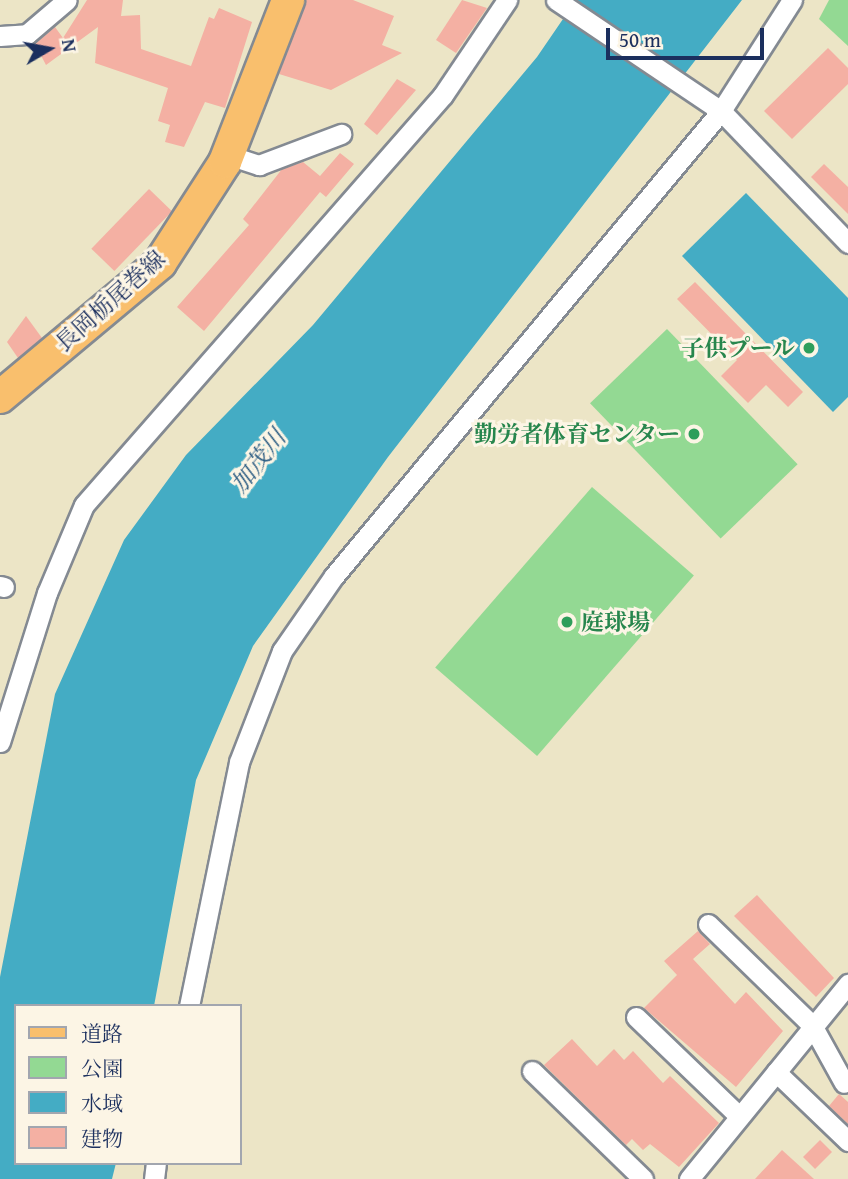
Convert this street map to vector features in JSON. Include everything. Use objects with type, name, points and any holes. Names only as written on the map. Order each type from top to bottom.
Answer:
[{"type":"main road","name":"長岡栃尾巻線","points":[[0,397],[160,263],[228,155],[288,0]]},
{"type":"street","points":[[0,36],[27,34],[67,0]]},
{"type":"street","points":[[0,743],[47,593],[84,505],[443,95],[507,0]]},
{"type":"street","points":[[556,0],[720,111],[848,243]]},
{"type":"street","points":[[189,1004],[239,762],[282,651],[334,576],[720,111],[792,0]]},
{"type":"street","points":[[228,155],[259,165],[341,134]]},
{"type":"street","points":[[708,924],[812,1025],[844,1083]]},
{"type":"street","points":[[689,1179],[848,984]]},
{"type":"street","points":[[636,1017],[739,1116]]},
{"type":"street","points":[[532,1070],[643,1179]]},
{"type":"street","points":[[776,1072],[848,1141]]},
{"type":"green space","points":[[829,0],[848,0],[848,46],[819,19]]},
{"type":"green space","name":"勤労者体育センター","points":[[667,329],[798,464],[721,539],[590,403]]},
{"type":"green space","name":"庭球場","points":[[592,487],[694,576],[537,756],[435,667]]},
{"type":"water","name":"加茂川","points":[[576,0],[742,0],[388,457],[253,646],[196,780],[154,1004],[14,1004],[14,1165],[116,1165],[112,1179],[0,1179],[0,977],[55,694],[124,540],[186,455],[313,325],[537,57]]},
{"type":"water","name":"子供プール","points":[[746,193],[848,298],[848,397],[833,412],[682,256]]},
{"type":"building","points":[[87,0],[123,0],[121,16],[140,15],[141,49],[191,66],[209,17],[214,19],[219,8],[252,22],[225,108],[205,102],[184,147],[165,142],[170,125],[158,121],[168,88],[95,63],[98,27],[46,65],[35,44],[55,27],[63,38]]},
{"type":"building","points":[[306,0],[353,0],[394,16],[382,45],[402,53],[331,90],[279,74]]},
{"type":"building","points":[[462,0],[487,8],[456,53],[436,40]]},
{"type":"building","points":[[828,48],[848,68],[848,84],[792,139],[764,111]]},
{"type":"building","points":[[397,79],[416,90],[377,135],[364,124]]},
{"type":"building","points":[[340,153],[354,164],[326,197],[320,192],[204,331],[177,307],[249,225],[243,219],[282,169],[303,162],[320,176]]},
{"type":"building","points":[[824,164],[848,187],[848,214],[811,177]]},
{"type":"building","points":[[149,189],[172,211],[114,271],[91,249]]},
{"type":"building","points":[[695,282],[803,392],[788,407],[766,385],[748,403],[721,376],[737,360],[677,299]]},
{"type":"building","points":[[26,316],[42,338],[18,358],[7,342]]},
{"type":"building","points":[[757,895],[834,978],[816,997],[734,916]]},
{"type":"building","points":[[698,931],[710,944],[693,959],[735,1004],[746,992],[783,1031],[736,1087],[644,1008],[677,975],[664,961]]},
{"type":"building","points":[[572,1039],[597,1066],[614,1049],[624,1060],[633,1051],[663,1083],[670,1076],[719,1123],[679,1167],[650,1144],[643,1150],[632,1139],[626,1145],[544,1065]]},
{"type":"building","points":[[839,1094],[848,1102],[848,1124],[829,1106]]},
{"type":"building","points":[[820,1140],[832,1152],[815,1169],[803,1157]]},
{"type":"building","points":[[782,1150],[814,1179],[755,1179]]},
{"type":"place","name":"子供プール","points":[[809,348]]},
{"type":"place","name":"勤労者体育センター","points":[[694,434]]},
{"type":"place","name":"庭球場","points":[[567,622]]}]
